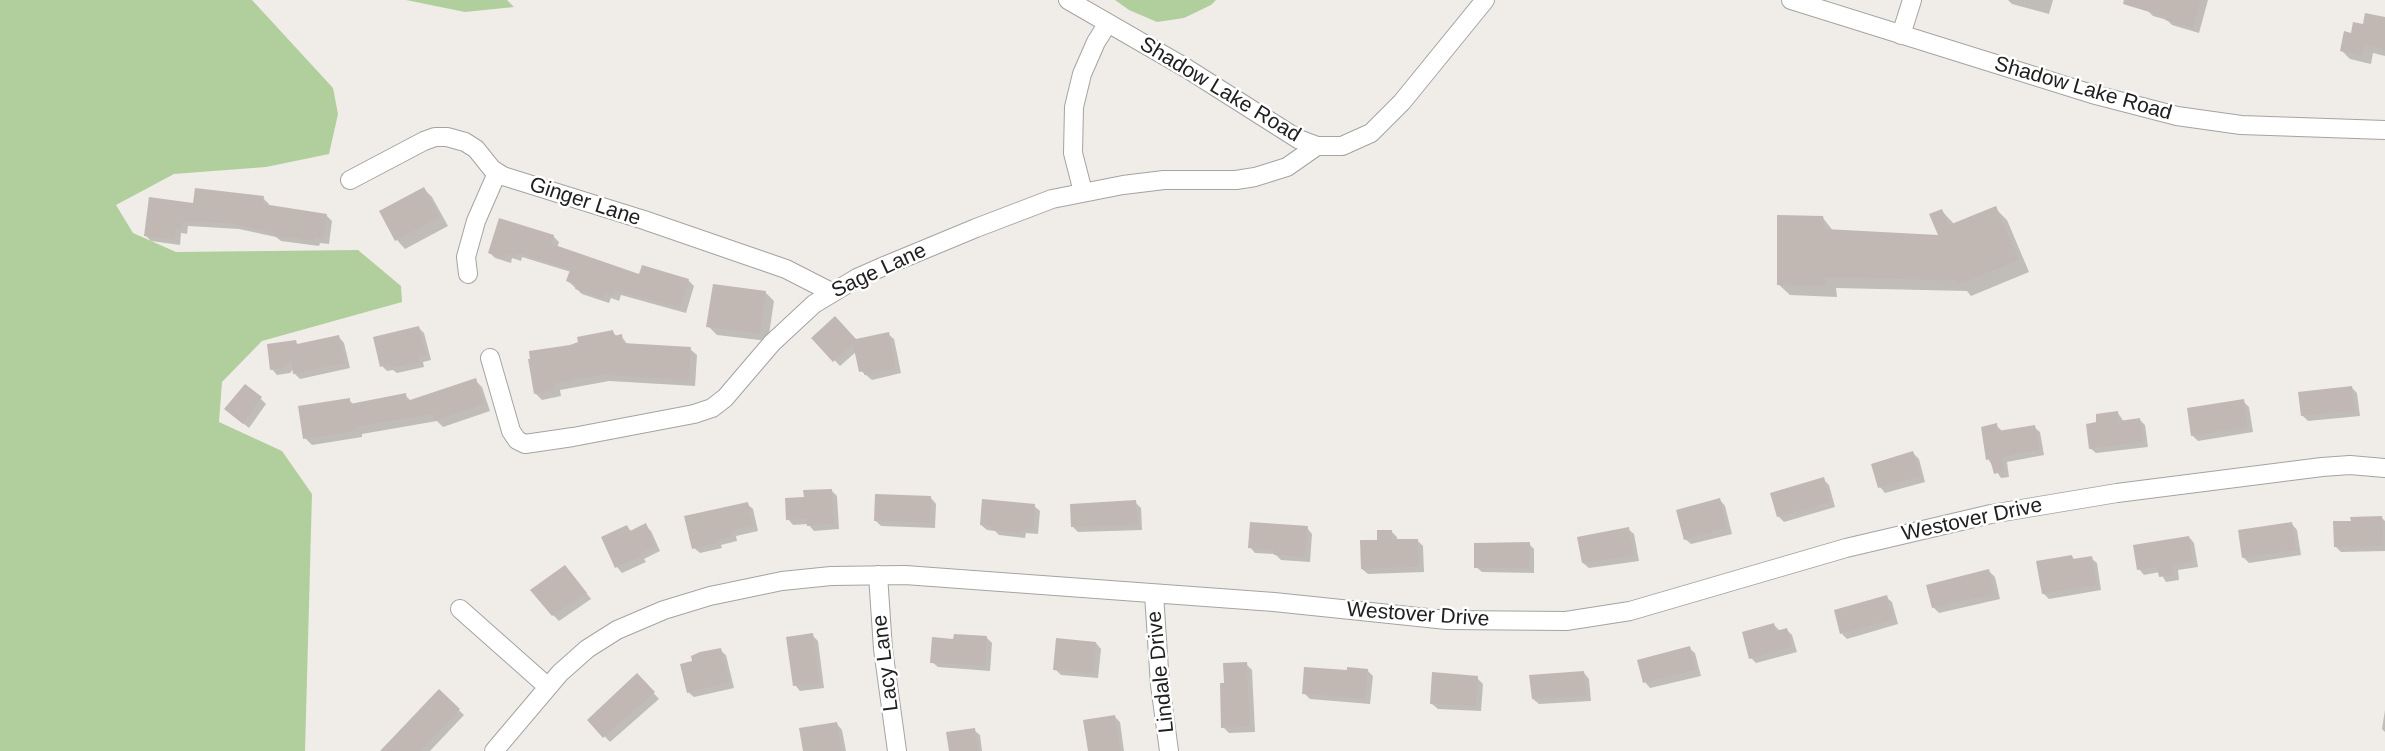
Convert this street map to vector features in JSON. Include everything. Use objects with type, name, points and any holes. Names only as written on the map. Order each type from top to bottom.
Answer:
[{"type":"street","name":"Shadow Lake Road","points":[[1068,0],[1186,68],[1298,139],[1317,146],[1342,146],[1371,133],[1402,102],[1485,0]]},
{"type":"street","name":"Shadow Lake Road","points":[[1791,0],[2092,94],[2177,116],[2241,125],[2385,130]]},
{"type":"street","points":[[1901,34],[1912,0]]},
{"type":"street","points":[[1083,192],[1073,153],[1074,107],[1082,74],[1108,23]]},
{"type":"street","name":"Ginger Lane","points":[[350,180],[435,138],[465,142],[476,149],[497,173],[786,269],[831,292]]},
{"type":"street","name":"Sage Lane","points":[[490,359],[511,431],[517,440],[525,444],[652,424],[694,414],[712,408],[725,398],[785,329],[831,292],[857,278],[1052,199],[1164,180],[1236,180],[1255,177],[1287,167],[1317,146]]},
{"type":"street","points":[[468,274],[466,257],[476,221],[497,173]]},
{"type":"street","name":"Westover Drive","points":[[494,751],[548,687],[598,641],[629,623],[664,610],[710,596],[782,581],[878,575],[986,580],[1274,602],[1447,620],[1582,620],[1630,611],[1846,548],[1991,514],[2118,493],[2322,467],[2350,465],[2385,468]]},
{"type":"street","name":"Lacy Lane","points":[[878,575],[883,649],[897,751]]},
{"type":"street","name":"Lindale Drive","points":[[1154,594],[1160,685],[1169,751]]},
{"type":"street","points":[[460,609],[548,687]]},
{"type":"green space","points":[[0,0],[252,0],[333,88],[338,114],[329,154],[266,167],[174,174],[116,205],[133,233],[176,252],[358,250],[401,286],[402,302],[262,341],[222,382],[219,422],[282,451],[312,494],[305,751],[0,751]]},
{"type":"green space","points":[[406,0],[507,0],[514,7],[465,12]]},
{"type":"green space","points":[[1115,0],[1216,0],[1184,18],[1157,22],[1129,10]]},
{"type":"building","points":[[2124,0],[2201,0],[2193,28],[2123,4]]},
{"type":"building","points":[[2365,13],[2385,17],[2385,50],[2365,45],[2362,56],[2340,51],[2344,31],[2351,33],[2353,22],[2363,24]]},
{"type":"building","points":[[424,187],[440,217],[395,241],[379,211]]},
{"type":"building","points":[[195,188],[264,196],[263,204],[327,214],[323,239],[315,238],[314,241],[273,236],[274,233],[232,224],[183,221],[181,230],[176,229],[175,240],[144,236],[149,197],[193,203]]},
{"type":"building","points":[[1996,206],[2019,260],[1958,285],[1956,281],[1825,277],[1826,286],[1777,285],[1777,215],[1823,216],[1825,229],[1938,235],[1929,214],[1942,209],[1949,225]]},
{"type":"building","points":[[499,218],[554,235],[552,244],[639,274],[642,265],[689,279],[680,308],[615,291],[613,296],[605,293],[603,299],[575,289],[576,285],[566,281],[570,270],[517,253],[515,256],[507,254],[505,259],[488,253]]},
{"type":"building","points":[[713,284],[766,291],[760,334],[706,327]]},
{"type":"building","points":[[835,316],[856,339],[889,332],[896,368],[864,375],[864,371],[859,372],[853,344],[833,362],[811,338]]},
{"type":"building","points":[[419,326],[426,355],[418,357],[420,362],[390,368],[389,364],[380,367],[373,337]]},
{"type":"building","points":[[613,330],[614,336],[622,334],[623,343],[691,347],[689,380],[601,375],[554,384],[555,390],[534,394],[529,351],[570,345],[578,342],[577,337]]},
{"type":"building","points":[[339,335],[345,363],[293,374],[291,360],[285,368],[270,370],[267,344],[296,340],[297,344]]},
{"type":"building","points":[[476,378],[484,404],[435,421],[433,414],[356,427],[356,431],[303,439],[298,406],[350,398],[350,404],[406,393],[407,401]]},
{"type":"building","points":[[245,384],[262,397],[243,424],[224,409]]},
{"type":"building","points":[[2352,386],[2355,411],[2301,416],[2298,392]]},
{"type":"building","points":[[2244,399],[2248,427],[2191,436],[2187,408]]},
{"type":"building","points":[[2118,411],[2119,421],[2140,418],[2143,442],[2089,449],[2086,424],[2096,422],[2096,414]]},
{"type":"building","points":[[1997,423],[1998,431],[2035,425],[2040,450],[2002,457],[2005,471],[1994,474],[1990,459],[1986,460],[1981,427]]},
{"type":"building","points":[[1913,451],[1921,476],[1878,488],[1871,464]]},
{"type":"building","points":[[1824,477],[1831,502],[1777,517],[1770,493]]},
{"type":"building","points":[[832,489],[834,524],[807,526],[806,519],[786,520],[785,498],[804,497],[803,490]]},
{"type":"building","points":[[875,494],[931,496],[930,523],[874,521]]},
{"type":"building","points":[[1720,498],[1727,528],[1684,540],[1676,510]]},
{"type":"building","points":[[982,499],[1035,504],[1033,530],[1021,529],[1020,533],[991,530],[992,526],[980,525]]},
{"type":"building","points":[[1136,500],[1138,525],[1071,527],[1070,504]]},
{"type":"building","points":[[748,502],[753,525],[732,531],[733,536],[716,540],[717,543],[692,549],[684,516]]},
{"type":"building","points":[[2382,516],[2383,546],[2334,547],[2333,521],[2351,521],[2350,517]]},
{"type":"building","points":[[1250,522],[1308,526],[1305,557],[1274,555],[1274,550],[1248,548]]},
{"type":"building","points":[[2292,522],[2296,550],[2242,558],[2238,530]]},
{"type":"building","points":[[646,523],[656,546],[640,553],[642,556],[615,568],[601,537],[627,525],[630,531]]},
{"type":"building","points":[[1629,527],[1634,556],[1582,563],[1577,537]]},
{"type":"building","points":[[1377,530],[1392,530],[1392,539],[1418,539],[1419,567],[1361,569],[1360,540],[1377,540]]},
{"type":"building","points":[[2189,536],[2193,561],[2173,565],[2174,575],[2159,577],[2157,567],[2137,570],[2133,545]]},
{"type":"building","points":[[1530,542],[1529,568],[1474,568],[1474,543]]},
{"type":"building","points":[[2072,555],[2073,559],[2092,556],[2097,585],[2042,594],[2036,561]]},
{"type":"building","points":[[565,565],[587,593],[552,616],[530,590]]},
{"type":"building","points":[[1989,569],[1995,594],[1932,608],[1926,585]]},
{"type":"building","points":[[1887,595],[1894,619],[1840,634],[1834,610]]},
{"type":"building","points":[[1774,623],[1776,631],[1787,628],[1792,647],[1749,659],[1742,632]]},
{"type":"building","points":[[813,633],[820,683],[793,686],[786,637]]},
{"type":"building","points":[[954,634],[987,636],[985,666],[930,663],[932,637],[953,639]]},
{"type":"building","points":[[1056,638],[1096,642],[1093,674],[1053,670]]},
{"type":"building","points":[[1690,646],[1696,670],[1643,683],[1637,660]]},
{"type":"building","points":[[721,648],[729,682],[687,693],[680,664],[692,661],[691,656],[700,652]]},
{"type":"building","points":[[1247,662],[1250,727],[1221,728],[1220,683],[1224,683],[1223,663]]},
{"type":"building","points":[[1304,667],[1368,669],[1365,699],[1302,694]]},
{"type":"building","points":[[1584,671],[1587,696],[1532,699],[1529,675]]},
{"type":"building","points":[[1432,672],[1478,676],[1476,706],[1430,704]]},
{"type":"building","points":[[637,673],[655,692],[603,738],[587,720]]},
{"type":"building","points":[[439,689],[460,709],[420,751],[380,751]]},
{"type":"building","points":[[1115,715],[1121,751],[1088,751],[1083,720]]},
{"type":"building","points":[[837,722],[842,751],[803,751],[799,728]]},
{"type":"building","points":[[975,728],[978,751],[949,751],[946,732]]}]
